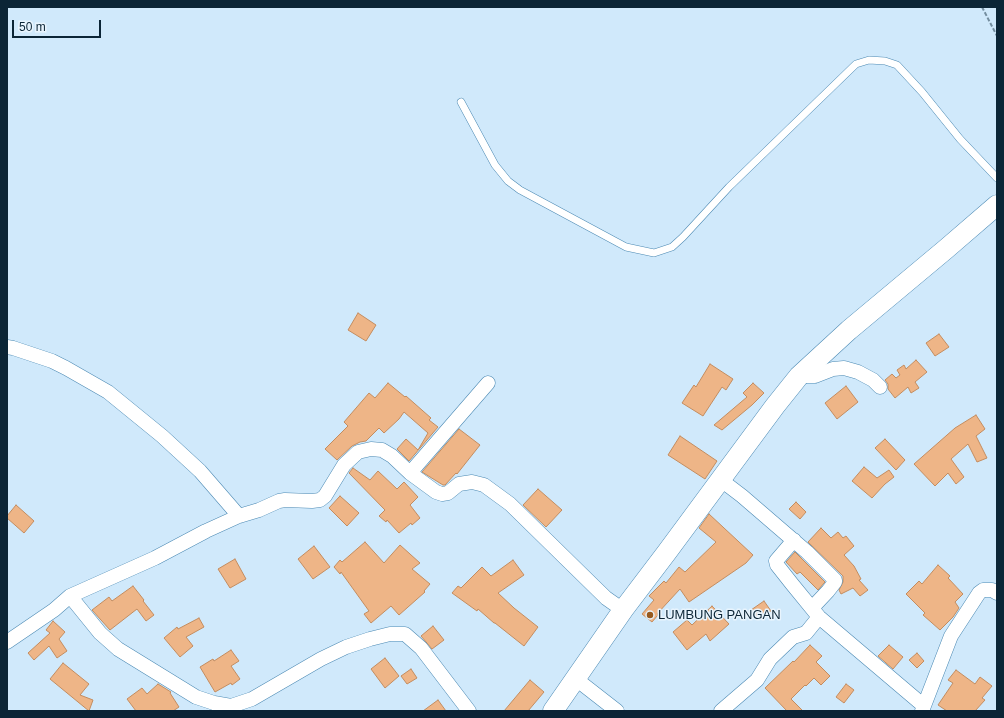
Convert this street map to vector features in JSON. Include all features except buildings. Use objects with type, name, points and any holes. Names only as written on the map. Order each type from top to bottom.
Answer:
[{"type":"street","points":[[553,711],[623,610],[775,406],[800,376],[849,330],[946,249],[997,204]]},
{"type":"street","points":[[7,347],[52,361],[108,392],[162,436],[200,471],[239,516]]},
{"type":"street","points":[[800,376],[815,376],[833,369],[844,368],[863,374],[880,387]]},
{"type":"street","points":[[410,473],[488,383]]},
{"type":"street","points":[[7,642],[54,610],[70,596],[140,566],[206,531],[239,516],[285,500],[320,500],[325,496],[344,465],[358,452],[371,448],[382,450],[392,456],[410,473],[436,492],[442,494],[448,493],[459,484],[472,482],[484,485],[510,504],[606,598],[623,610]]},
{"type":"street","points":[[721,480],[808,552],[835,580],[816,612],[806,633],[793,637],[772,657],[757,680],[721,711]]},
{"type":"street","points":[[794,540],[777,559],[776,563],[816,612],[923,709],[951,636],[975,598],[983,590],[992,590],[997,593]]},
{"type":"street","points":[[70,596],[100,633],[118,649],[196,697],[232,709],[252,700],[321,659],[346,647],[390,634],[405,634],[421,648],[469,711]]},
{"type":"street","points":[[576,679],[617,711]]},
{"type":"lane","points":[[461,102],[495,165],[508,181],[520,190],[626,247],[654,253],[672,247],[729,187],[856,64],[869,60],[885,61],[897,65],[922,92],[960,139],[997,178]]},
{"type":"path","points":[[982,7],[997,36]]},
{"type":"place","name":"LUMBUNG PANGAN","points":[[650,615]]}]
